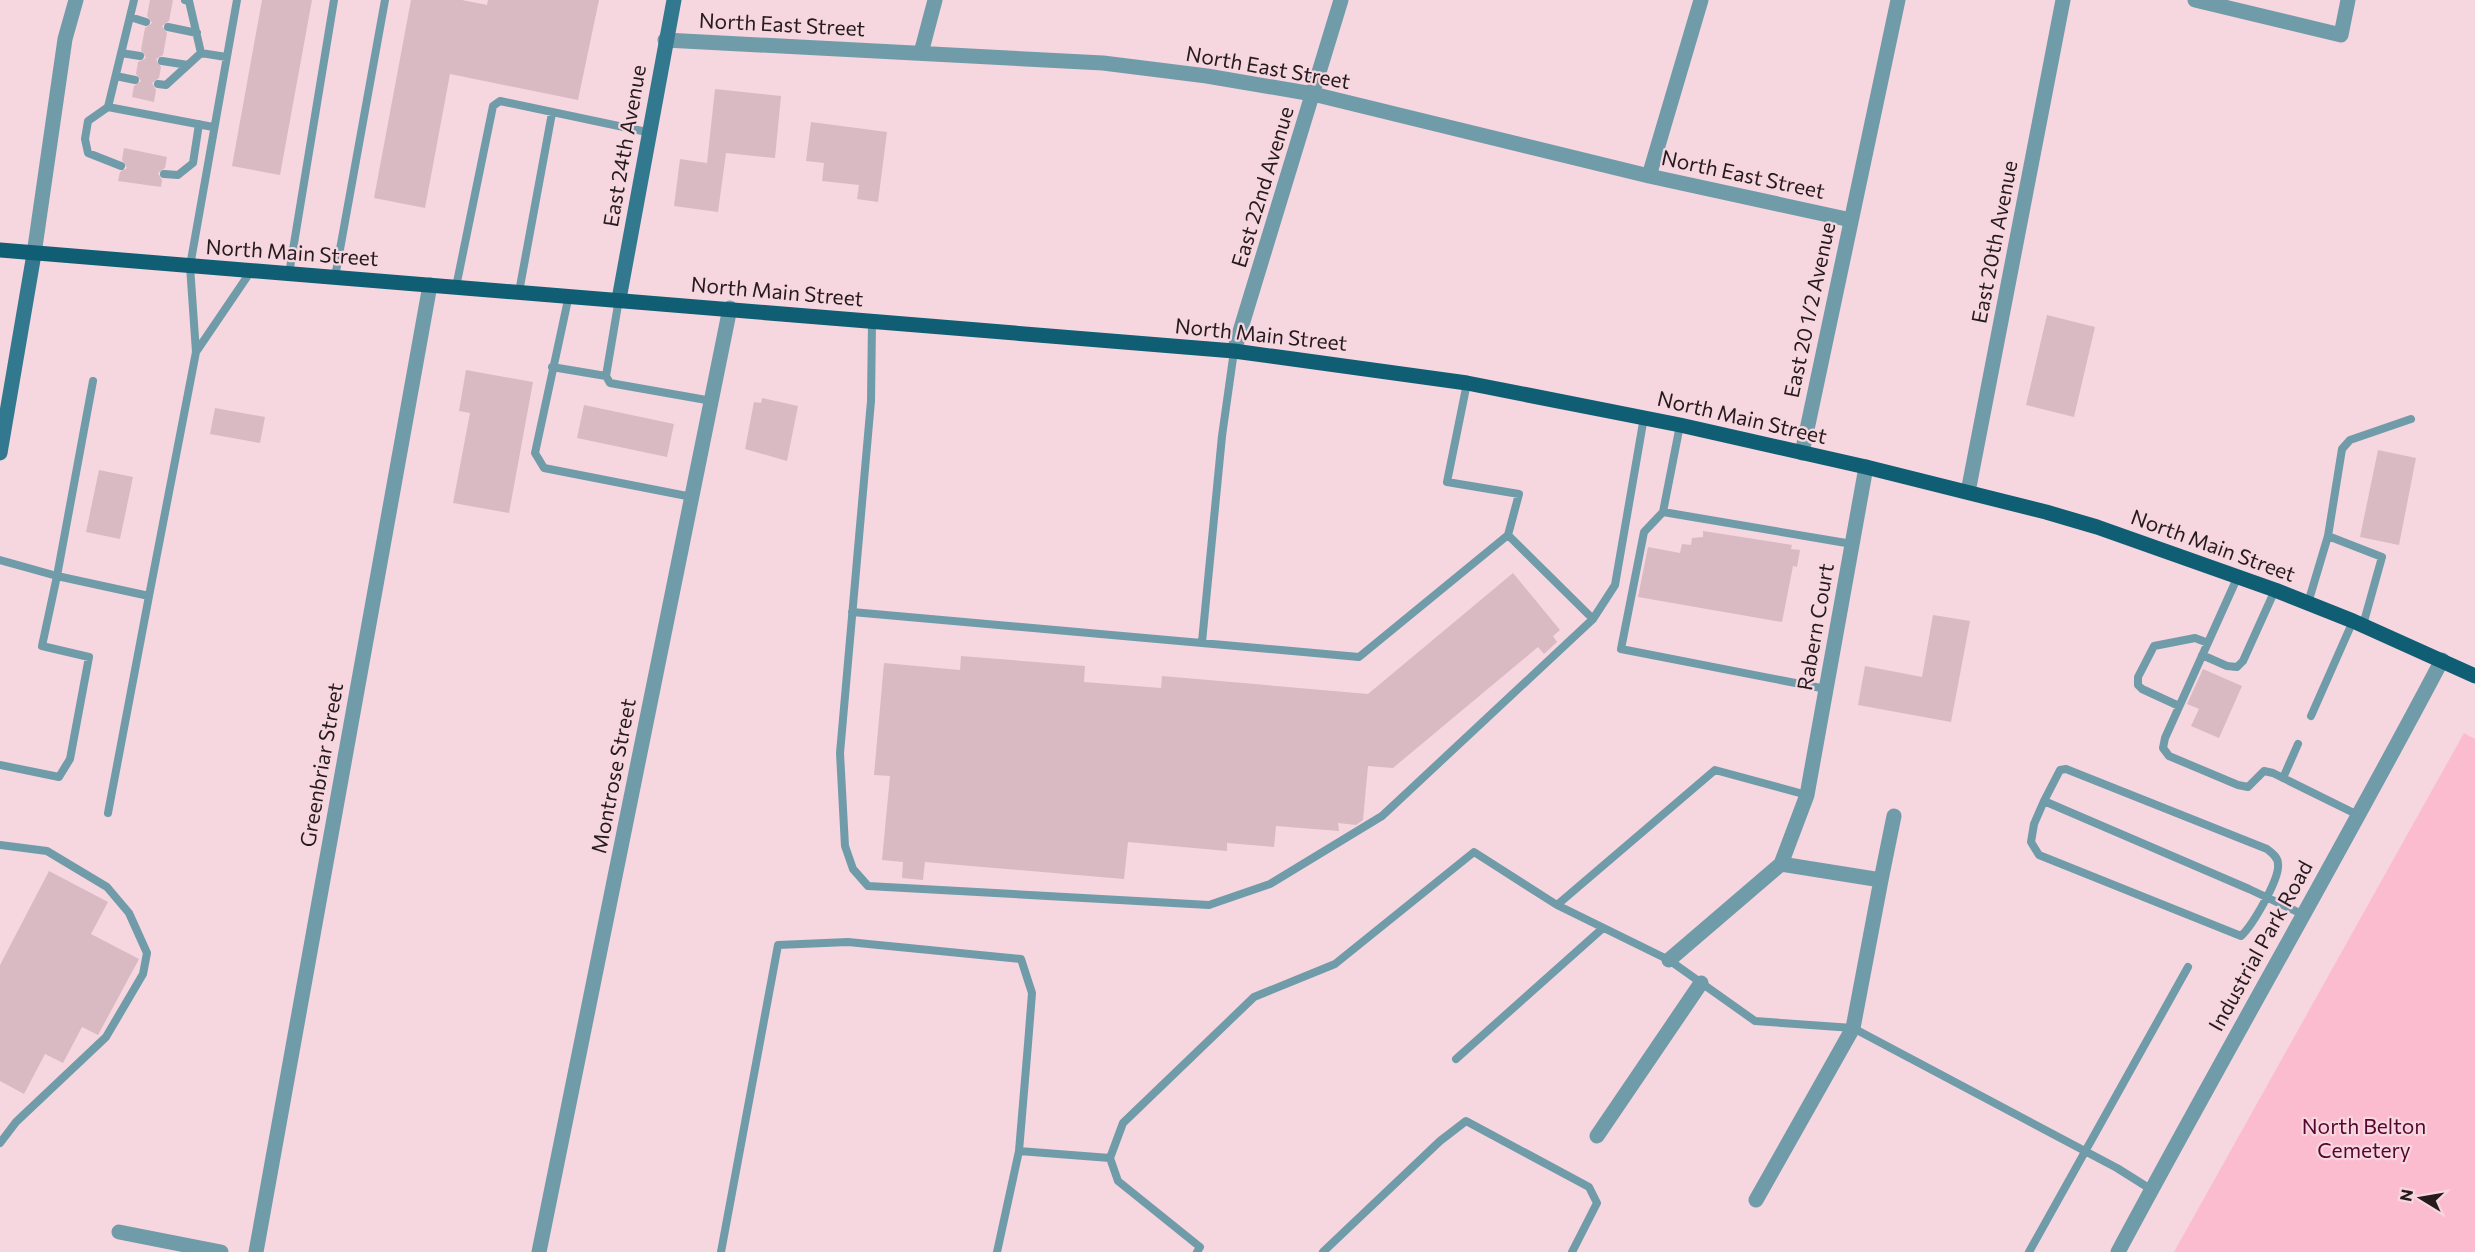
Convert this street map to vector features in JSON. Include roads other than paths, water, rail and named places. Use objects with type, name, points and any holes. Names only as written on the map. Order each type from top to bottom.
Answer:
[{"type":"main road","name":"North Main Street","points":[[0,250],[1233,351],[1467,383],[1644,417],[1866,467],[2097,527],[2308,603],[2475,676]]},
{"type":"street","points":[[0,453],[34,254],[65,39],[76,0]]},
{"type":"street","name":"East 24th Avenue","points":[[619,299],[647,132],[674,0]]},
{"type":"street","points":[[921,53],[935,0]]},
{"type":"street","name":"East 22nd Avenue","points":[[1233,351],[1341,0]]},
{"type":"street","points":[[1649,176],[1701,0]]},
{"type":"street","name":"East 20 1/2 Avenue","points":[[1802,453],[1898,0]]},
{"type":"street","name":"East 20th Avenue","points":[[1968,492],[2063,0]]},
{"type":"street","points":[[2195,0],[2341,35],[2348,0]]},
{"type":"street","name":"North East Street","points":[[665,40],[1103,63],[1207,76],[1313,94],[1649,176],[1851,220]]},
{"type":"street","name":"Greenbriar Street","points":[[256,1252],[430,285]]},
{"type":"street","name":"Montrose Street","points":[[539,1252],[730,308]]},
{"type":"street","name":"Rabern Court","points":[[1781,864],[1807,795],[1866,467]]},
{"type":"street","name":"Industrial Park Road","points":[[2118,1252],[2442,660]]},
{"type":"street","points":[[1756,1200],[1853,1028],[1894,816]]},
{"type":"street","points":[[1669,960],[1781,864],[1881,880]]},
{"type":"street","points":[[1597,1136],[1701,983]]},
{"type":"street","points":[[119,1232],[222,1252]]},
{"type":"lane","points":[[121,166],[88,153],[85,139],[88,121],[108,107],[134,0]]},
{"type":"lane","points":[[186,0],[189,1],[201,53]]},
{"type":"lane","points":[[108,813],[196,352],[190,266],[237,0]]},
{"type":"lane","points":[[289,274],[334,0]]},
{"type":"lane","points":[[335,277],[385,0]]},
{"type":"lane","points":[[130,17],[146,22]]},
{"type":"lane","points":[[168,27],[197,33]]},
{"type":"lane","points":[[121,53],[140,56]]},
{"type":"lane","points":[[201,53],[226,57]]},
{"type":"lane","points":[[158,84],[166,85],[201,53]]},
{"type":"lane","points":[[162,61],[188,65]]},
{"type":"lane","points":[[116,76],[135,80]]},
{"type":"lane","points":[[456,287],[493,106],[500,101],[647,132]]},
{"type":"lane","points":[[108,107],[213,127]]},
{"type":"lane","points":[[519,292],[552,113]]},
{"type":"lane","points":[[164,174],[178,175],[193,163],[199,124]]},
{"type":"lane","points":[[196,352],[251,271]]},
{"type":"lane","points":[[569,296],[535,453],[544,468],[692,497]]},
{"type":"lane","points":[[619,299],[606,376],[610,383],[712,401]]},
{"type":"lane","points":[[872,321],[871,401],[840,753],[845,846],[853,869],[868,886],[1209,905],[1270,884],[1382,816],[1593,619],[1615,585],[1644,417]]},
{"type":"lane","points":[[1202,642],[1233,351]]},
{"type":"lane","points":[[552,367],[606,376]]},
{"type":"lane","points":[[0,765],[59,777],[70,759],[89,657],[42,646],[93,381]]},
{"type":"lane","points":[[852,612],[1359,657],[1508,535],[1520,494],[1447,482],[1467,383]]},
{"type":"lane","points":[[2308,603],[2328,536],[2342,449],[2350,440],[2411,418]]},
{"type":"lane","points":[[1680,425],[1663,512],[1644,532],[1621,649],[1826,689]]},
{"type":"lane","points":[[1663,512],[1852,544]]},
{"type":"lane","points":[[1508,535],[1593,619]]},
{"type":"lane","points":[[2311,716],[2358,623],[2382,557],[2328,536]]},
{"type":"lane","points":[[0,560],[57,576],[149,596]]},
{"type":"lane","points":[[2238,576],[2165,738],[2163,748],[2169,756],[2238,785],[2248,787],[2264,771],[2358,815]]},
{"type":"lane","points":[[2202,655],[2227,666],[2236,667],[2244,661],[2275,590]]},
{"type":"lane","points":[[2179,706],[2142,689],[2138,685],[2138,677],[2154,646],[2195,638],[2208,643]]},
{"type":"lane","points":[[2283,778],[2298,744]]},
{"type":"lane","points":[[2066,769],[2267,849],[2276,857],[2279,866],[2249,929],[2241,936],[2039,855],[2031,842],[2034,824],[2044,801],[2060,770],[2066,769]]},
{"type":"lane","points":[[1557,904],[1715,770],[1807,795]]},
{"type":"lane","points":[[2044,801],[2302,914]]},
{"type":"lane","points":[[0,845],[47,851],[107,887],[129,913],[147,953],[143,974],[106,1037],[16,1122],[0,1143]]},
{"type":"lane","points":[[1210,1252],[1199,1249],[1118,1181],[1110,1158],[1123,1123],[1254,997],[1335,964],[1474,852],[1557,904],[1669,960],[1755,1021],[1853,1028],[2086,1151],[2152,1190]]},
{"type":"lane","points":[[1456,1059],[1603,928]]},
{"type":"lane","points":[[721,1252],[778,945],[848,942],[1021,959],[1032,993],[1019,1151],[997,1252]]},
{"type":"lane","points":[[2029,1252],[2188,967]]},
{"type":"lane","points":[[1323,1252],[1440,1141],[1466,1121],[1589,1187],[1597,1203],[1572,1252]]},
{"type":"lane","points":[[1019,1151],[1110,1158]]},
{"type":"park label","name":"North Belton Cemetery","points":[[2364,1139]]}]
